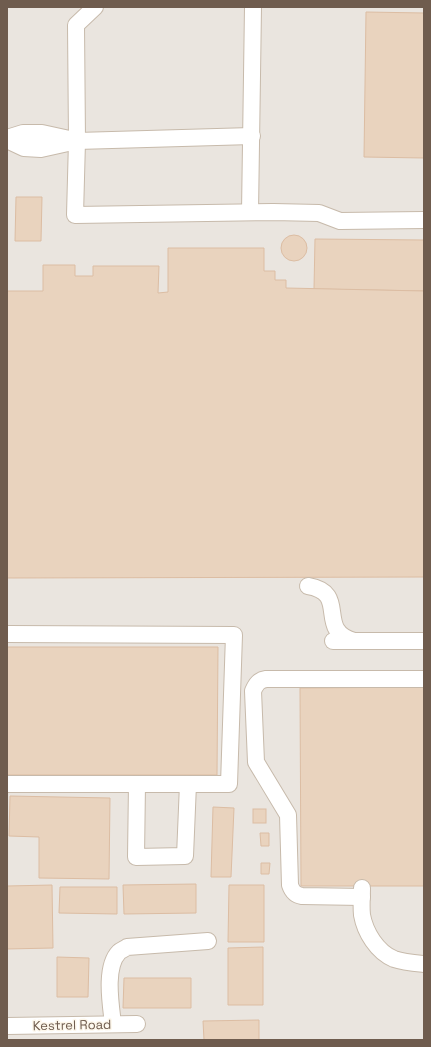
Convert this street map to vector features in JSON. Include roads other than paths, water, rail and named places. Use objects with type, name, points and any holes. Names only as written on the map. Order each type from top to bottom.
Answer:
[{"type":"street","points":[[95,7],[76,25],[76,215],[250,212],[319,213],[340,221],[424,220]]},
{"type":"street","points":[[250,212],[253,7]]},
{"type":"street","points":[[7,139],[24,148],[41,149],[77,141],[252,136]]},
{"type":"street","points":[[308,586],[320,589],[324,592],[331,602],[336,628],[345,637],[356,641]]},
{"type":"street","points":[[7,634],[234,636],[230,784],[7,784]]},
{"type":"street","points":[[333,641],[424,641]]},
{"type":"street","points":[[424,679],[262,679],[258,682],[254,691],[256,762],[288,815],[291,889],[297,895],[302,896],[362,891],[362,915],[367,931],[377,946],[392,958],[410,963],[424,964]]},
{"type":"street","points":[[137,784],[136,857],[185,856],[188,784]]},
{"type":"street","points":[[113,1024],[110,998],[110,974],[118,953],[127,947],[208,941]]},
{"type":"street","name":"Kestrel Road","points":[[7,1026],[137,1024]]}]
